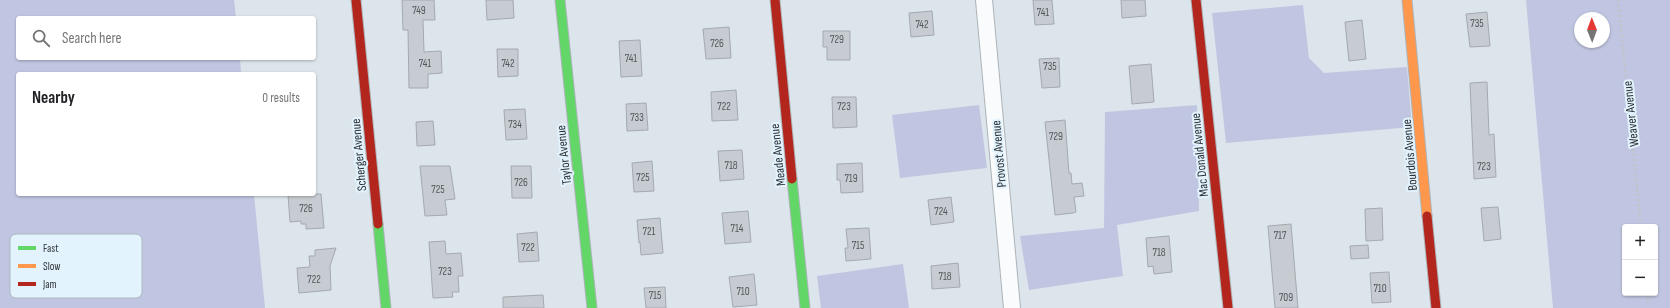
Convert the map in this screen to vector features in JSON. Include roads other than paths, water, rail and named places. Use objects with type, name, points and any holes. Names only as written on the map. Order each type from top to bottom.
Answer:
[{"type":"street","name":"Scherger Avenue","points":[[356,0],[386,308]]},
{"type":"street","name":"Taylor Avenue","points":[[560,0],[592,308]]},
{"type":"street","name":"Meade Avenue","points":[[775,0],[805,308]]},
{"type":"street","name":"Provost Avenue","points":[[984,0],[1012,308]]},
{"type":"street","name":"Mac Donald Avenue","points":[[1196,0],[1228,308]]},
{"type":"street","name":"Bourdois Avenue","points":[[1407,0],[1436,308]]}]
